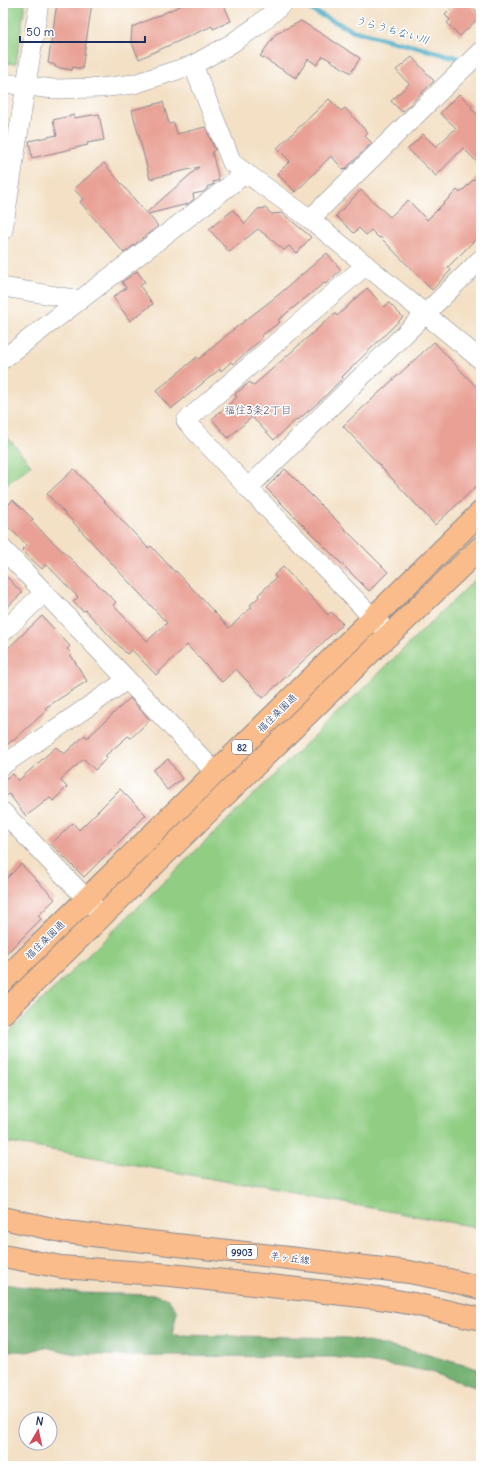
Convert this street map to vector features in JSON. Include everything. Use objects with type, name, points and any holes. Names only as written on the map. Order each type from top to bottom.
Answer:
[{"type":"main road","name":"福住桑園通","points":[[3,981],[374,619],[481,512]]},
{"type":"main road","name":"82","points":[[3,1013],[390,634],[481,547]]},
{"type":"main road","name":"羊ヶ丘線","points":[[3,1218],[66,1232],[409,1272],[481,1288]]},
{"type":"main road","points":[[3,1256],[61,1267],[170,1275],[379,1298],[481,1319]]},
{"type":"street","points":[[3,230],[27,87],[39,3]]},
{"type":"street","points":[[3,83],[53,89],[84,88],[127,84],[159,76],[193,65],[229,45],[257,26],[283,4]]},
{"type":"street","points":[[310,219],[481,52]]},
{"type":"street","points":[[193,65],[232,163],[310,219],[481,360]]},
{"type":"street","points":[[3,359],[246,173]]},
{"type":"street","points":[[248,488],[481,259]]},
{"type":"street","points":[[366,265],[186,420],[248,488],[390,634]]},
{"type":"street","points":[[3,286],[80,300]]},
{"type":"street","points":[[3,549],[216,773]]},
{"type":"street","points":[[3,632],[44,593]]},
{"type":"street","points":[[3,765],[127,680]]},
{"type":"street","points":[[3,812],[103,916]]},
{"type":"green space","points":[[3,3],[25,3],[16,64],[3,62]]},
{"type":"green space","points":[[3,432],[31,465],[3,487]]},
{"type":"green space","points":[[481,574],[481,1228],[3,1142],[3,1038]]},
{"type":"green space","points":[[3,1284],[77,1293],[157,1295],[168,1299],[177,1311],[172,1335],[348,1338],[425,1354],[481,1370],[481,1389],[427,1371],[333,1357],[132,1356],[76,1354],[45,1347],[28,1352],[3,1350]]},
{"type":"building","points":[[57,3],[92,3],[82,69],[73,67],[72,70],[55,67],[55,65],[48,63]]},
{"type":"building","points":[[187,3],[223,3],[231,21],[213,29],[212,26],[139,59],[131,41],[132,27]]},
{"type":"building","points":[[457,3],[468,3],[481,16],[460,36],[447,23],[450,20],[445,15]]},
{"type":"building","points":[[301,21],[360,58],[351,73],[323,56],[317,65],[308,59],[296,78],[260,56],[276,34]]},
{"type":"building","points":[[412,57],[434,81],[402,112],[391,101],[409,84],[396,70]]},
{"type":"building","points":[[459,94],[472,106],[471,108],[481,118],[481,166],[463,148],[436,176],[408,149],[423,134],[436,147],[456,128],[440,113]]},
{"type":"building","points":[[329,99],[341,111],[345,108],[368,133],[365,136],[372,143],[344,170],[331,156],[296,192],[277,174],[290,161],[277,148]]},
{"type":"building","points":[[163,102],[169,124],[174,123],[177,134],[205,127],[215,150],[212,152],[219,180],[213,182],[214,184],[207,187],[207,189],[203,192],[193,194],[194,199],[188,204],[148,214],[158,226],[124,253],[80,202],[83,199],[74,189],[104,163],[146,213],[199,167],[150,179],[132,110]]},
{"type":"building","points":[[99,114],[104,140],[87,143],[88,145],[32,158],[29,141],[57,135],[53,120],[74,115],[74,118]]},
{"type":"building","points":[[481,172],[481,234],[448,267],[451,270],[432,290],[380,237],[379,238],[371,230],[366,235],[359,228],[354,233],[336,216],[361,190],[390,217],[408,200],[427,220],[457,190],[460,193]]},
{"type":"building","points":[[265,208],[272,214],[282,213],[311,237],[297,253],[289,246],[284,250],[258,229],[229,252],[209,229],[233,210],[245,224],[258,209]]},
{"type":"building","points":[[327,253],[341,270],[278,320],[280,322],[261,336],[263,338],[233,364],[231,362],[221,371],[220,369],[171,409],[156,391],[197,357],[199,359],[234,329],[277,296]]},
{"type":"building","points":[[137,271],[145,282],[140,286],[153,304],[130,321],[113,297],[126,288],[122,282]]},
{"type":"building","points":[[367,288],[384,307],[389,303],[403,317],[342,377],[343,378],[321,400],[274,440],[252,417],[228,438],[212,419],[237,397],[235,394],[250,382],[253,386],[335,313],[337,316]]},
{"type":"building","points":[[434,342],[481,392],[481,482],[435,525],[343,426]]},
{"type":"building","points":[[74,469],[148,548],[151,546],[229,628],[252,607],[250,605],[276,578],[274,575],[283,567],[328,615],[331,612],[343,624],[263,698],[236,669],[222,682],[187,645],[156,675],[132,650],[127,654],[85,610],[83,611],[73,602],[78,597],[46,564],[42,569],[22,550],[27,545],[3,522],[3,510],[13,500],[33,519],[31,521],[116,602],[113,605],[147,641],[167,623],[47,494]]},
{"type":"building","points":[[285,469],[388,572],[369,591],[266,488]]},
{"type":"building","points":[[3,573],[22,593],[3,611]]},
{"type":"building","points":[[42,616],[70,646],[67,649],[71,653],[70,654],[87,681],[45,708],[47,710],[3,749],[3,653]]},
{"type":"building","points":[[130,698],[150,720],[131,738],[128,736],[105,756],[107,758],[95,770],[84,759],[60,780],[67,787],[53,801],[50,798],[26,816],[9,794],[3,798],[3,780],[13,774],[18,781],[56,747],[64,754],[85,735],[87,738]]},
{"type":"building","points":[[168,759],[182,779],[167,790],[153,770]]},
{"type":"building","points":[[120,789],[146,815],[84,877],[51,844],[73,823],[79,830]]},
{"type":"building","points":[[21,864],[55,899],[38,916],[41,919],[3,957],[3,882]]},
{"type":"waterway","name":"うらうちない川","points":[[302,3],[315,12],[354,31],[466,60]]},
{"type":"district","name":"福住3条2丁目","points":[[258,410]]}]
